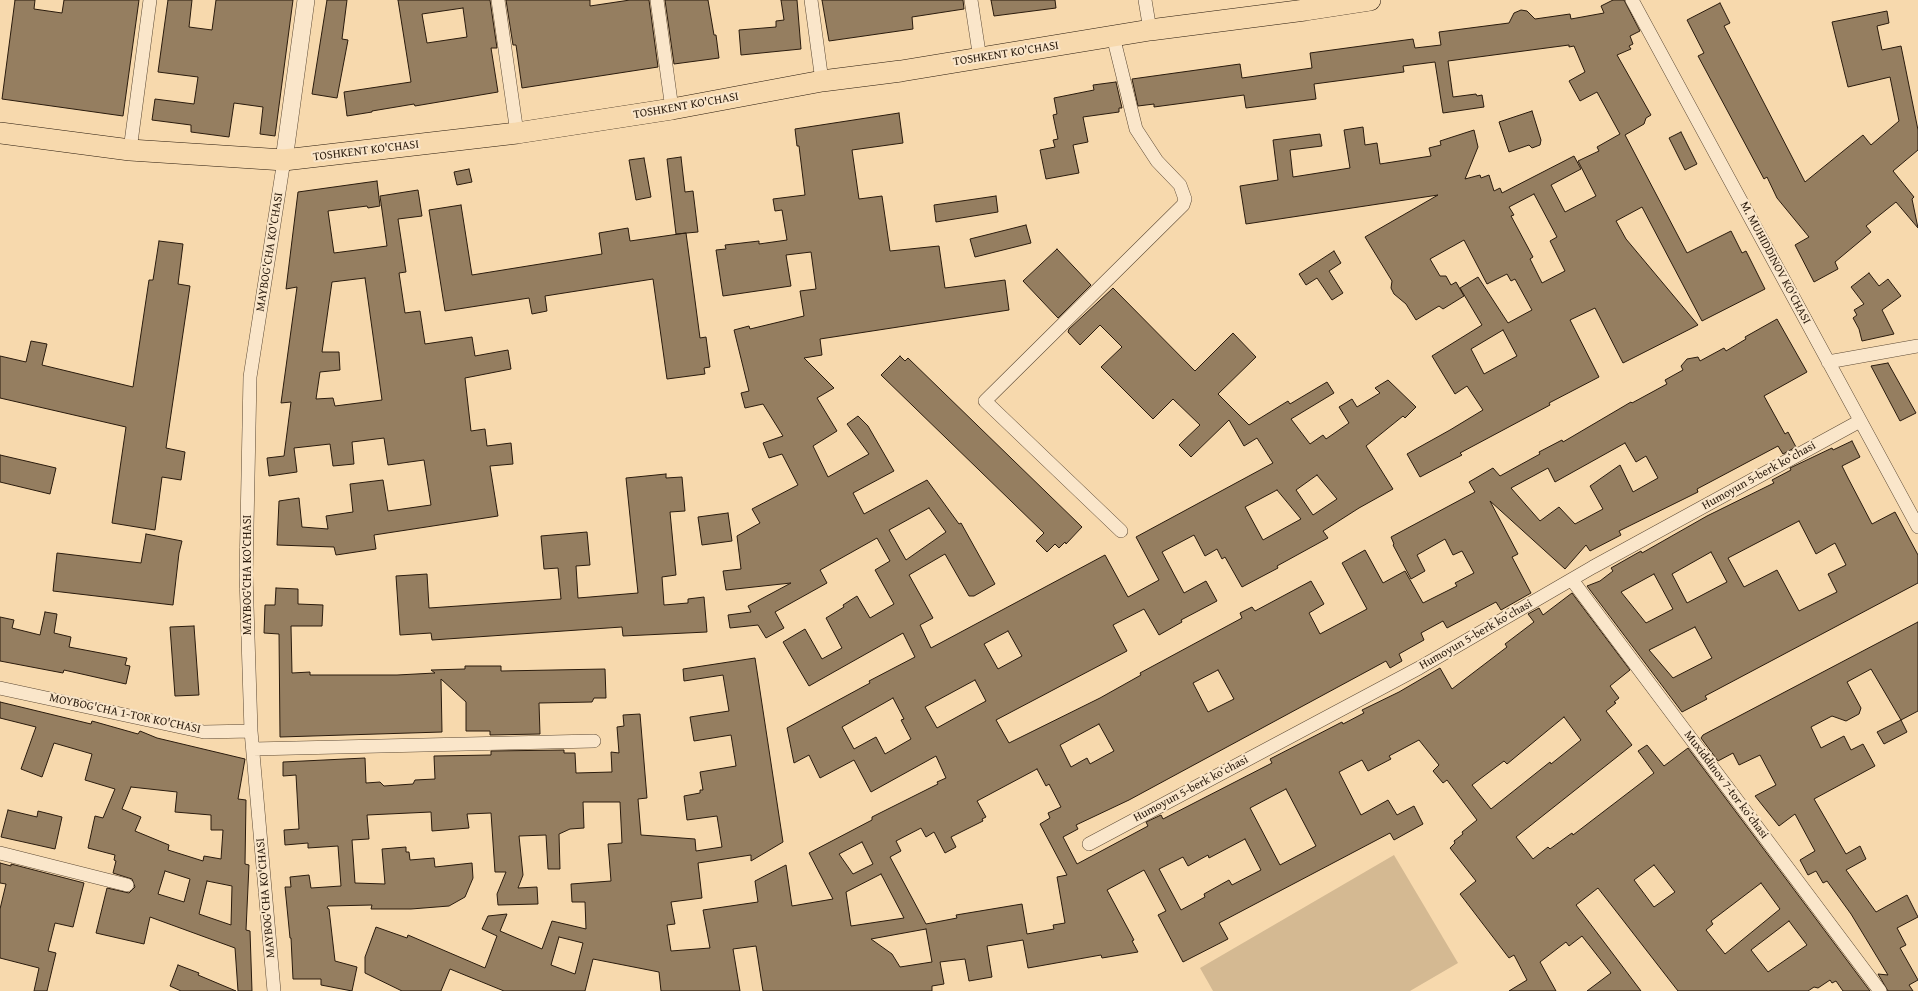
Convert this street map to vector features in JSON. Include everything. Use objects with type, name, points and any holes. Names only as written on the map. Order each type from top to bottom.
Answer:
[{"type":"main road","name":"TOSHKENT KO'CHASI","points":[[0,133],[130,150],[284,160],[516,133],[672,109],[822,81],[980,59],[1304,5],[1370,0]]},
{"type":"street","points":[[130,150],[150,0]]},
{"type":"street","points":[[284,160],[306,0]]},
{"type":"street","points":[[498,0],[516,133]]},
{"type":"street","points":[[657,0],[672,109]]},
{"type":"street","points":[[811,0],[822,81]]},
{"type":"street","points":[[972,0],[980,59]]},
{"type":"street","points":[[1145,0],[1150,30]]},
{"type":"street","name":"M. MUHIDDINOV KO'CHASI","points":[[1632,0],[1918,526]]},
{"type":"street","points":[[1113,36],[1136,129],[1157,161],[1180,185],[1185,199],[1183,204],[985,401],[1121,531]]},
{"type":"street","name":"MAYBOG'CHA KO'CHASI","points":[[274,991],[251,731],[246,575],[250,377],[284,160]]},
{"type":"street","points":[[1828,362],[1918,346]]},
{"type":"street","name":"Humoyun 5-berk koʻchasi","points":[[1089,844],[1419,668],[1572,580],[1860,421]]},
{"type":"street","name":"Muxiddinov 7-tor koʻchasi","points":[[1572,580],[1880,991]]},
{"type":"street","name":"MOYBOG'CHA 1-TOR KO'CHASI","points":[[0,688],[204,732],[251,731]]},
{"type":"street","points":[[253,749],[594,741]]},
{"type":"street","points":[[0,853],[127,885]]},
{"type":"shaded area","points":[[1394,855],[1458,963],[1410,991],[1213,991],[1200,968]]},
{"type":"building","points":[[15,0],[35,0],[34,9],[62,13],[64,0],[139,0],[123,116],[2,99]]},
{"type":"building","points":[[168,0],[192,0],[189,27],[212,30],[216,0],[293,0],[275,136],[260,134],[263,107],[234,103],[229,137],[191,132],[191,125],[152,120],[155,99],[194,104],[198,77],[158,72]]},
{"type":"building","points":[[327,0],[347,0],[342,39],[348,40],[337,98],[312,94]]},
{"type":"building","points":[[398,0],[490,0],[497,48],[491,48],[498,92],[415,106],[414,104],[347,116],[344,92],[411,82]],"holes":[[[463,8],[467,37],[427,43],[422,14]]]},
{"type":"building","points":[[506,0],[590,0],[590,6],[630,0],[649,0],[658,67],[522,88],[516,45],[513,45]]},
{"type":"building","points":[[665,0],[708,0],[714,35],[716,35],[719,58],[674,64]]},
{"type":"building","points":[[781,0],[797,0],[801,49],[741,55],[739,30],[776,27],[776,21],[784,20]]},
{"type":"building","points":[[822,0],[963,0],[964,9],[912,17],[913,29],[829,41]]},
{"type":"building","points":[[991,0],[1055,0],[1056,8],[994,16]]},
{"type":"building","points":[[1613,0],[1624,0],[1640,31],[1630,36],[1633,44],[1629,46],[1631,49],[1617,55],[1651,115],[1646,118],[1644,124],[1625,135],[1687,253],[1731,231],[1742,253],[1746,251],[1765,289],[1702,321],[1642,207],[1616,221],[1626,239],[1698,325],[1623,363],[1595,308],[1570,320],[1599,377],[1549,403],[1550,405],[1460,453],[1462,455],[1420,477],[1407,454],[1483,410],[1467,386],[1455,394],[1432,356],[1482,325],[1460,288],[1478,277],[1508,323],[1532,310],[1515,279],[1511,281],[1507,274],[1487,284],[1464,240],[1430,259],[1440,276],[1446,276],[1451,285],[1456,282],[1464,296],[1443,309],[1439,306],[1416,320],[1406,304],[1394,294],[1391,288],[1392,281],[1365,237],[1438,195],[1246,224],[1240,186],[1278,180],[1273,140],[1320,134],[1322,146],[1290,150],[1293,177],[1350,168],[1344,130],[1363,127],[1365,145],[1377,143],[1380,164],[1431,156],[1429,148],[1441,145],[1440,141],[1474,130],[1478,147],[1465,179],[1480,175],[1481,178],[1489,175],[1494,191],[1500,188],[1502,193],[1574,156],[1581,169],[1551,185],[1565,212],[1596,196],[1578,161],[1599,151],[1597,147],[1620,134],[1597,92],[1580,101],[1569,81],[1585,72],[1574,46],[1569,47],[1569,45],[1448,61],[1453,97],[1476,94],[1477,96],[1482,95],[1484,107],[1443,113],[1435,62],[1403,66],[1404,72],[1314,84],[1316,99],[1246,108],[1244,95],[1154,107],[1154,104],[1138,106],[1132,79],[1240,64],[1242,78],[1312,68],[1310,53],[1413,39],[1415,48],[1441,45],[1439,32],[1509,23],[1514,13],[1521,10],[1527,11],[1535,19],[1570,14],[1571,19],[1604,13],[1601,6]],"holes":[[[1534,194],[1557,237],[1550,241],[1565,271],[1542,283],[1530,259],[1533,257],[1511,216],[1514,215],[1509,207]],[[1503,330],[1517,356],[1484,374],[1471,349]]]},
{"type":"building","points":[[1720,3],[1730,23],[1724,26],[1805,182],[1863,135],[1871,145],[1899,121],[1890,77],[1848,87],[1832,22],[1887,11],[1889,23],[1877,26],[1882,50],[1901,46],[1918,130],[1918,150],[1893,171],[1914,197],[1912,199],[1918,228],[1896,202],[1866,226],[1871,232],[1835,262],[1838,269],[1814,282],[1795,245],[1809,237],[1777,198],[1767,177],[1764,179],[1698,56],[1704,53],[1687,20]]},
{"type":"building","points":[[1116,82],[1122,108],[1119,108],[1119,112],[1083,117],[1088,142],[1073,145],[1079,173],[1046,179],[1040,150],[1055,147],[1053,140],[1058,139],[1053,115],[1057,114],[1054,98],[1094,90],[1093,85]]},
{"type":"building","points":[[1532,111],[1541,140],[1540,145],[1532,148],[1529,145],[1509,152],[1499,122]]},
{"type":"building","points":[[899,113],[903,143],[852,150],[859,199],[882,196],[890,251],[939,246],[945,288],[1005,280],[1009,310],[820,339],[822,355],[804,358],[834,388],[817,398],[837,431],[813,446],[828,477],[869,454],[847,424],[858,416],[868,426],[894,471],[853,493],[864,514],[927,480],[959,524],[961,523],[995,584],[974,596],[969,596],[945,554],[909,575],[933,618],[920,625],[931,648],[1105,555],[1128,597],[1159,580],[1136,537],[1273,463],[1257,438],[1244,446],[1229,420],[1191,457],[1179,445],[1200,425],[1173,399],[1153,419],[1101,367],[1122,347],[1100,325],[1080,345],[1068,332],[1069,329],[1113,288],[1195,371],[1233,333],[1256,357],[1218,394],[1249,425],[1288,401],[1290,404],[1327,382],[1334,393],[1291,419],[1310,444],[1323,435],[1326,439],[1349,423],[1339,407],[1352,399],[1357,407],[1380,393],[1375,388],[1388,380],[1416,407],[1405,418],[1403,416],[1366,446],[1393,489],[1359,508],[1323,531],[1328,538],[1277,566],[1278,568],[1242,587],[1225,557],[1222,559],[1217,549],[1205,556],[1194,535],[1162,552],[1184,593],[1206,581],[1217,601],[1181,620],[1182,622],[1159,635],[1144,609],[1113,625],[1127,651],[996,720],[1009,743],[1100,698],[1141,675],[1140,673],[1242,618],[1240,613],[1252,607],[1255,611],[1311,581],[1324,604],[1309,613],[1320,634],[1367,609],[1342,563],[1365,550],[1383,583],[1405,571],[1423,603],[1457,586],[1455,583],[1474,573],[1462,551],[1453,555],[1445,539],[1417,555],[1425,571],[1411,579],[1393,545],[1394,544],[1391,537],[1475,492],[1469,482],[1493,468],[1500,476],[1540,454],[1539,452],[1562,440],[1563,442],[1631,402],[1632,403],[1667,384],[1665,380],[1683,370],[1681,366],[1687,359],[1698,357],[1700,361],[1724,348],[1726,351],[1746,339],[1745,337],[1777,319],[1807,372],[1764,396],[1785,434],[1788,432],[1796,447],[1783,454],[1778,446],[1697,489],[1698,492],[1619,531],[1621,535],[1590,551],[1586,545],[1565,569],[1490,501],[1518,554],[1512,557],[1531,593],[1501,610],[1496,602],[1447,628],[1443,621],[1421,633],[1424,640],[1399,654],[1402,661],[1390,668],[1386,661],[1129,800],[1076,825],[1078,829],[1063,837],[1077,864],[1148,826],[1146,822],[1161,815],[1163,819],[1272,763],[1270,759],[1342,722],[1343,724],[1364,713],[1362,710],[1399,692],[1440,668],[1452,689],[1507,647],[1505,644],[1534,622],[1528,614],[1539,608],[1543,615],[1572,593],[1630,670],[1610,686],[1619,698],[1614,702],[1616,703],[1606,711],[1632,745],[1516,837],[1533,859],[1548,847],[1550,849],[1572,833],[1573,835],[1654,773],[1638,751],[1647,745],[1664,766],[1688,748],[1870,991],[1843,991],[1836,981],[1832,983],[1830,980],[1818,988],[1814,987],[1808,991],[1678,991],[1598,888],[1576,905],[1641,991],[1587,991],[1611,973],[1582,936],[1569,946],[1566,942],[1540,962],[1556,991],[1509,991],[1527,980],[1514,955],[1509,958],[1460,894],[1476,881],[1450,848],[1455,843],[1454,841],[1463,834],[1462,832],[1477,820],[1447,780],[1443,783],[1433,771],[1439,765],[1419,740],[1389,756],[1391,759],[1368,771],[1362,760],[1339,772],[1361,815],[1388,800],[1397,815],[1414,806],[1423,824],[1394,840],[1390,833],[1219,923],[1228,939],[1183,962],[1158,915],[1166,911],[1144,870],[1107,890],[1134,940],[1132,941],[1138,952],[1102,958],[1101,955],[1028,968],[1023,940],[987,946],[992,977],[969,981],[965,959],[940,962],[944,984],[932,986],[932,991],[763,991],[756,946],[733,949],[740,991],[661,991],[659,972],[593,959],[585,991],[504,991],[450,969],[441,991],[402,991],[365,973],[365,957],[376,927],[407,938],[408,935],[485,968],[497,936],[482,929],[488,916],[507,914],[500,931],[542,949],[552,921],[586,929],[585,902],[572,902],[571,884],[611,881],[608,844],[622,843],[620,802],[583,802],[584,828],[570,829],[559,834],[560,869],[548,869],[546,835],[519,836],[523,875],[518,888],[537,887],[538,904],[498,905],[497,894],[506,872],[495,872],[491,813],[467,814],[469,828],[432,831],[431,812],[367,815],[369,839],[352,840],[355,883],[385,884],[382,849],[406,847],[406,852],[409,852],[410,860],[434,858],[435,867],[472,863],[473,878],[465,897],[449,906],[411,909],[371,909],[372,905],[328,906],[327,908],[329,909],[335,961],[357,967],[352,991],[321,985],[321,979],[293,979],[291,938],[285,887],[291,887],[290,877],[309,875],[311,888],[341,886],[338,846],[308,848],[308,843],[285,845],[284,830],[299,829],[296,775],[283,776],[283,762],[365,758],[366,783],[380,782],[384,786],[413,784],[415,780],[435,779],[434,756],[491,755],[491,751],[564,750],[564,753],[575,753],[576,773],[612,772],[611,752],[619,753],[617,727],[624,726],[623,715],[640,714],[647,798],[638,799],[641,835],[695,839],[696,851],[722,847],[717,816],[687,820],[684,796],[700,793],[700,790],[703,790],[700,772],[736,766],[731,735],[694,741],[690,717],[729,711],[723,675],[684,681],[683,669],[755,658],[783,842],[751,861],[751,855],[698,863],[702,898],[671,902],[675,924],[667,925],[671,951],[710,948],[703,910],[758,902],[755,881],[786,865],[792,906],[833,899],[809,853],[872,820],[872,817],[938,784],[937,782],[946,778],[936,756],[871,792],[854,760],[820,778],[809,755],[794,763],[787,728],[870,683],[869,681],[915,657],[903,633],[809,686],[783,642],[805,629],[822,659],[842,648],[826,618],[844,607],[843,605],[857,596],[870,618],[894,604],[875,570],[890,561],[877,538],[820,570],[827,583],[775,612],[784,628],[766,638],[758,625],[730,628],[728,615],[751,612],[748,606],[791,583],[726,590],[723,571],[741,569],[737,536],[760,523],[752,509],[798,485],[782,454],[769,458],[763,443],[783,436],[763,404],[745,408],[741,393],[749,391],[734,330],[749,326],[750,329],[804,316],[800,291],[816,289],[811,252],[786,255],[791,286],[723,296],[716,250],[726,249],[725,245],[759,241],[759,244],[787,240],[782,210],[775,211],[773,199],[805,195],[799,146],[797,146],[795,129]],"holes":[[[1625,443],[1636,462],[1646,456],[1658,478],[1633,492],[1620,465],[1590,486],[1603,509],[1575,524],[1559,507],[1540,521],[1511,488],[1548,468],[1555,482]],[[1317,475],[1337,499],[1313,515],[1296,490]],[[1277,490],[1301,519],[1263,540],[1245,507]],[[929,508],[946,532],[906,560],[889,530]],[[1008,631],[1022,656],[998,669],[984,644]],[[1218,670],[1234,699],[1208,712],[1193,683]],[[975,680],[986,701],[937,728],[925,707]],[[893,698],[904,719],[901,720],[911,739],[885,754],[876,737],[854,749],[842,727]],[[1564,717],[1581,740],[1551,764],[1550,762],[1491,809],[1472,785],[1504,761],[1507,764]],[[1099,724],[1114,751],[1090,764],[1087,758],[1071,767],[1060,745]],[[1037,769],[1046,786],[1049,784],[1061,807],[1048,813],[1050,818],[1040,824],[1067,875],[1057,877],[1065,923],[1053,925],[1054,929],[1027,934],[1022,904],[956,915],[957,918],[926,924],[890,857],[901,851],[896,841],[921,828],[926,837],[934,832],[945,853],[956,847],[951,837],[983,821],[982,819],[986,817],[977,801]],[[1286,789],[1316,846],[1280,865],[1250,808]],[[1245,839],[1261,870],[1232,885],[1229,880],[1204,894],[1205,897],[1181,910],[1159,869],[1183,857],[1188,866],[1208,855],[1209,858]],[[862,842],[873,864],[853,874],[839,854]],[[1654,865],[1675,892],[1654,907],[1634,880]],[[881,874],[904,918],[851,926],[846,892]],[[1761,883],[1780,909],[1725,954],[1706,930],[1713,924],[1711,921]],[[1789,921],[1807,945],[1768,972],[1751,950]],[[926,929],[932,962],[900,967],[892,954],[871,939]],[[559,937],[583,943],[575,974],[551,965]]]},
{"type":"building","points":[[1681,132],[1697,164],[1685,170],[1669,138]]},
{"type":"building","points":[[681,157],[685,192],[693,191],[698,232],[676,234],[667,159]]},
{"type":"building","points":[[644,158],[651,197],[636,200],[629,160]]},
{"type":"building","points":[[469,169],[472,182],[457,185],[454,172]]},
{"type":"building","points":[[377,181],[380,206],[368,208],[367,206],[328,211],[334,253],[387,246],[380,196],[418,190],[422,216],[398,219],[406,272],[399,273],[405,313],[420,311],[425,344],[472,337],[475,356],[508,350],[511,369],[465,378],[471,431],[485,429],[487,446],[511,443],[513,464],[490,466],[498,516],[374,535],[376,549],[336,555],[334,547],[277,545],[279,501],[299,498],[302,527],[328,529],[326,516],[353,512],[350,484],[383,480],[388,511],[431,505],[424,460],[388,465],[384,438],[352,442],[354,464],[333,466],[330,444],[294,448],[297,472],[269,476],[267,458],[284,456],[291,402],[281,403],[297,287],[286,289],[298,192]],"holes":[[[365,278],[382,400],[335,406],[333,398],[316,399],[320,372],[340,370],[339,352],[322,352],[332,282]]]},
{"type":"building","points":[[996,196],[998,212],[936,222],[934,205]]},
{"type":"building","points":[[461,205],[472,275],[602,254],[599,233],[628,228],[630,241],[686,233],[700,338],[706,337],[710,367],[704,368],[705,374],[667,379],[653,279],[545,296],[547,311],[532,314],[529,298],[445,311],[429,210]]},
{"type":"building","points":[[1026,225],[1031,243],[975,257],[970,239]]},
{"type":"building","points":[[159,241],[183,244],[178,284],[190,286],[166,448],[185,452],[181,480],[162,477],[155,530],[112,523],[126,427],[0,398],[0,356],[26,362],[31,341],[47,344],[42,365],[133,387],[149,280],[153,280]]},
{"type":"building","points":[[1057,249],[1091,285],[1058,318],[1023,281]]},
{"type":"building","points":[[1334,251],[1341,263],[1329,271],[1343,293],[1332,300],[1317,278],[1306,285],[1299,274]]},
{"type":"building","points":[[1869,273],[1879,286],[1888,279],[1901,296],[1882,310],[1894,334],[1862,341],[1859,329],[1853,318],[1857,315],[1854,310],[1864,304],[1851,287]]},
{"type":"building","points":[[900,356],[905,361],[908,358],[1082,527],[1066,544],[1065,542],[1059,548],[1055,544],[1047,552],[1036,541],[1044,533],[881,375]]},
{"type":"building","points":[[1888,363],[1916,413],[1900,421],[1871,366]]},
{"type":"building","points":[[1852,441],[1860,457],[1842,466],[1872,524],[1895,512],[1918,555],[1918,583],[1705,696],[1707,699],[1682,712],[1587,586],[1600,581],[1613,571],[1611,568],[1641,551],[1642,553],[1707,516],[1774,483],[1772,480],[1791,470],[1790,468],[1832,448],[1833,450]],"holes":[[[1799,521],[1816,554],[1835,543],[1846,565],[1828,574],[1837,592],[1799,611],[1777,570],[1744,587],[1728,558]],[[1711,552],[1727,582],[1687,603],[1672,574]],[[1654,574],[1673,609],[1646,623],[1621,592]],[[1695,627],[1712,658],[1673,678],[1649,650]]]},
{"type":"building","points":[[0,455],[56,468],[50,494],[0,482]]},
{"type":"building","points":[[666,474],[666,478],[682,477],[685,511],[670,512],[676,575],[662,577],[664,605],[688,603],[688,599],[704,597],[707,632],[623,636],[622,627],[432,640],[431,633],[400,635],[396,576],[427,574],[429,608],[561,599],[558,568],[544,569],[541,536],[587,532],[590,565],[576,566],[578,598],[638,593],[626,478]]},
{"type":"building","points":[[728,513],[732,541],[702,545],[698,517]]},
{"type":"building","points":[[146,534],[182,541],[179,553],[173,605],[53,591],[57,553],[141,563]]},
{"type":"building","points":[[276,588],[298,589],[298,604],[323,605],[322,626],[291,626],[292,673],[310,672],[310,675],[397,675],[435,673],[431,670],[465,669],[465,666],[501,666],[501,671],[605,669],[606,698],[594,698],[592,702],[539,703],[540,734],[490,735],[490,731],[466,731],[466,702],[441,679],[442,732],[280,737],[279,634],[264,633],[265,605],[275,605]]},
{"type":"building","points":[[45,612],[57,614],[54,633],[71,637],[69,647],[127,658],[125,665],[130,666],[126,684],[64,670],[63,673],[0,661],[0,617],[14,620],[12,628],[40,635]]},
{"type":"building","points":[[1918,622],[1918,711],[1901,720],[1871,669],[1847,682],[1861,708],[1859,714],[1846,721],[1832,716],[1811,727],[1821,748],[1844,736],[1851,750],[1863,744],[1875,766],[1814,799],[1846,854],[1860,846],[1866,859],[1846,870],[1876,912],[1907,895],[1918,917],[1897,928],[1906,945],[1900,948],[1918,980],[1909,985],[1913,991],[1888,991],[1878,974],[1888,975],[1851,914],[1827,881],[1823,883],[1816,871],[1808,875],[1800,860],[1815,851],[1795,814],[1779,826],[1755,796],[1776,785],[1760,755],[1739,765],[1733,753],[1718,761],[1701,738],[1703,735]]},
{"type":"building","points":[[194,626],[199,695],[175,696],[170,627]]},
{"type":"building","points":[[0,702],[91,724],[92,721],[138,734],[140,731],[157,738],[245,759],[238,799],[246,800],[245,864],[249,865],[246,930],[250,931],[252,991],[238,991],[235,948],[150,917],[144,944],[96,933],[107,888],[129,893],[135,887],[132,879],[113,873],[116,861],[114,860],[115,855],[88,848],[95,816],[103,818],[115,789],[85,780],[92,754],[54,743],[42,777],[21,769],[36,727],[0,718]],"holes":[[[131,787],[177,792],[175,812],[211,815],[211,830],[223,830],[221,859],[204,856],[203,861],[168,850],[169,845],[135,831],[141,817],[122,809]],[[165,871],[190,879],[184,902],[158,894]],[[207,881],[232,886],[231,925],[199,914]]]},
{"type":"building","points":[[1901,720],[1907,732],[1884,744],[1877,732]]},
{"type":"building","points":[[8,810],[37,817],[38,811],[62,817],[55,849],[1,837]]},
{"type":"building","points":[[0,863],[11,866],[11,864],[84,883],[73,927],[55,923],[48,951],[56,953],[47,991],[34,991],[39,968],[0,958],[0,909],[6,884],[0,883]]},
{"type":"building","points":[[178,965],[199,973],[198,975],[236,991],[181,991],[170,986]]}]
